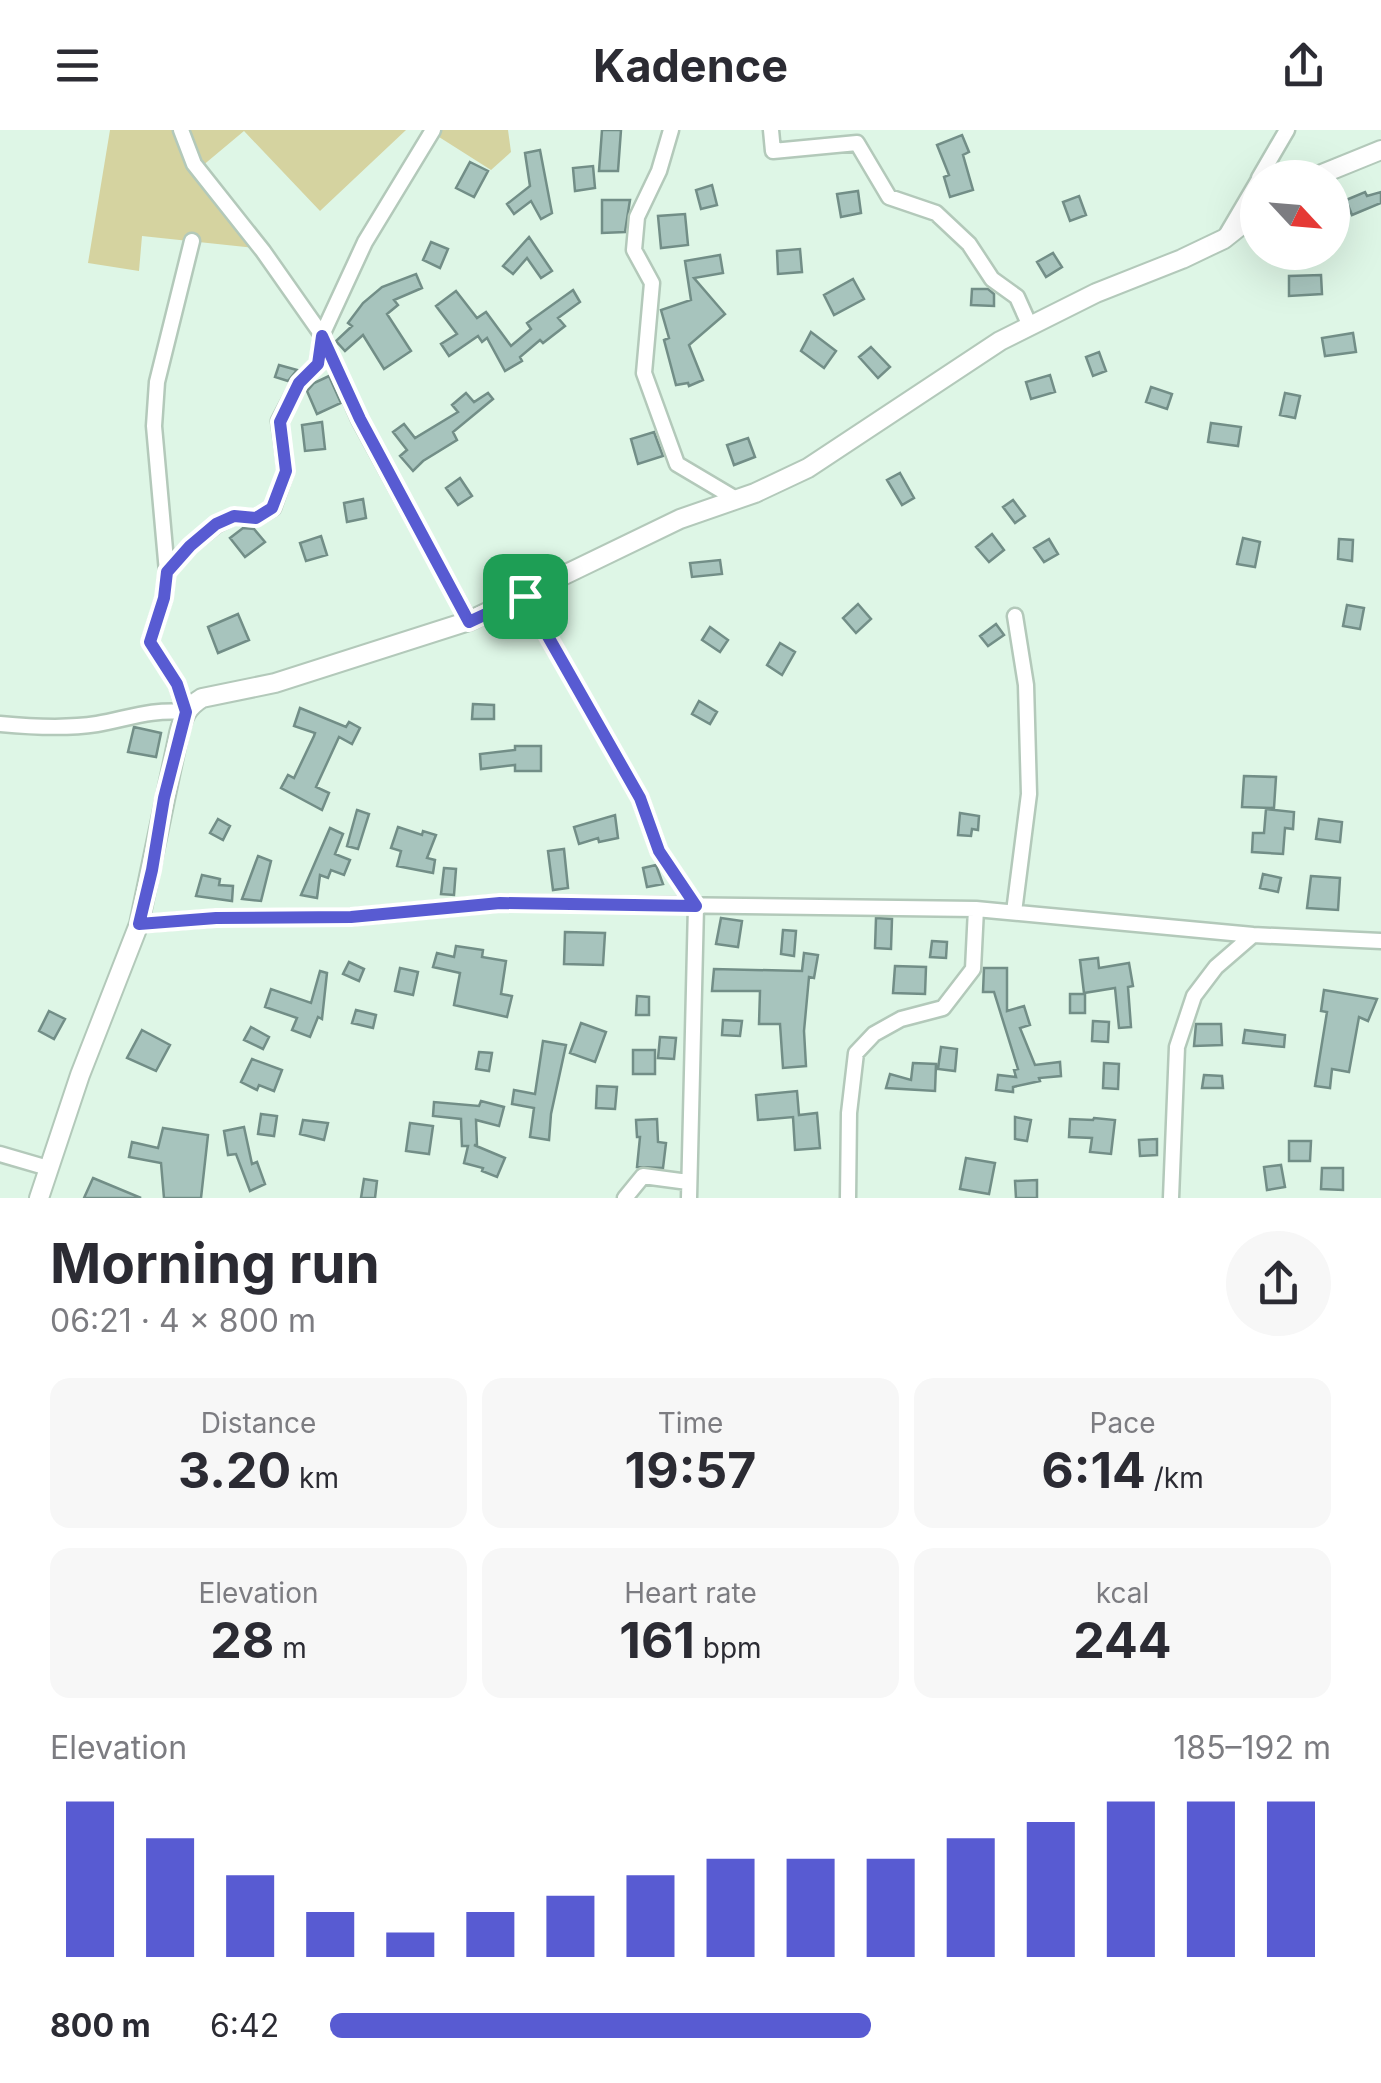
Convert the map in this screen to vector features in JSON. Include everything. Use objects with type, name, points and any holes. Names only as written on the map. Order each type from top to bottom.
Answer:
[{"type":"street","points":[[181,130],[194,164],[263,251],[322,336],[360,419],[469,622]]},
{"type":"street","points":[[167,572],[216,524],[234,516],[256,518],[272,508],[286,471],[280,422],[299,383],[318,364],[322,336],[366,242],[433,130]]},
{"type":"street","points":[[671,130],[637,218],[634,250],[652,283],[644,372],[677,464],[736,500]]},
{"type":"street","points":[[771,130],[773,151],[857,143],[889,197],[936,213],[969,244],[992,278],[1016,297],[1030,326]]},
{"type":"street","points":[[1269,160],[1287,130]]},
{"type":"street","points":[[1350,163],[1381,150]]},
{"type":"street","points":[[1224,239],[1240,211]]},
{"type":"street","points":[[0,724],[55,727],[96,724],[145,712],[186,712],[202,698],[292,678],[469,622],[680,518],[736,500],[808,468],[1000,341],[1096,293],[1224,239],[1240,226]]},
{"type":"street","points":[[39,1198],[139,924],[186,712],[177,684],[150,642],[164,598],[167,572],[154,426],[157,382],[192,241]]},
{"type":"street","points":[[525,596],[640,798],[659,851],[696,906],[690,1198]]},
{"type":"street","points":[[1014,616],[1026,685],[1028,794],[1014,912]]},
{"type":"street","points":[[139,924],[216,918],[351,917],[500,903],[976,909],[1254,935],[1381,942]]},
{"type":"street","points":[[848,1198],[849,1113],[856,1053],[874,1034],[901,1018],[943,1008],[972,969],[976,909]]},
{"type":"street","points":[[1171,1198],[1177,1048],[1194,996],[1216,968],[1254,935]]},
{"type":"street","points":[[0,1154],[48,1168]]},
{"type":"street","points":[[625,1198],[643,1176],[688,1182]]},
{"type":"shaded area","points":[[110,130],[406,130],[320,211],[244,131],[195,172],[255,248],[142,236],[139,271],[88,263]]},
{"type":"shaded area","points":[[428,130],[508,130],[511,152],[491,170]]},
{"type":"building","points":[[602,130],[621,130],[618,171],[599,171]]},
{"type":"building","points":[[962,135],[969,152],[963,155],[973,190],[950,197],[944,177],[949,175],[937,145]]},
{"type":"building","points":[[540,150],[552,213],[541,219],[531,201],[514,214],[507,204],[530,186],[525,153]]},
{"type":"building","points":[[470,162],[488,171],[474,197],[456,188]]},
{"type":"building","points":[[593,166],[595,188],[575,191],[573,168]]},
{"type":"building","points":[[712,185],[717,205],[701,209],[696,190]]},
{"type":"building","points":[[858,191],[861,213],[841,217],[837,194]]},
{"type":"building","points":[[1365,192],[1367,196],[1381,192],[1381,203],[1352,215],[1350,198]]},
{"type":"building","points":[[1079,196],[1086,215],[1070,221],[1063,202]]},
{"type":"building","points":[[602,200],[630,200],[625,232],[602,233]]},
{"type":"building","points":[[685,214],[688,245],[661,248],[658,216]]},
{"type":"building","points":[[529,237],[552,271],[541,278],[527,258],[513,274],[503,266]]},
{"type":"building","points":[[431,242],[448,249],[440,268],[423,260]]},
{"type":"building","points":[[800,249],[802,272],[778,274],[777,251]]},
{"type":"building","points":[[1053,253],[1062,267],[1046,277],[1037,262]]},
{"type":"building","points":[[720,255],[723,273],[694,278],[725,314],[689,345],[703,380],[689,386],[676,385],[661,310],[691,300],[685,261]]},
{"type":"building","points":[[416,274],[422,288],[394,300],[398,305],[387,314],[411,351],[384,369],[363,335],[345,351],[336,341],[352,326],[348,323],[363,303],[382,287]]},
{"type":"building","points":[[1321,275],[1322,294],[1289,296],[1289,276]]},
{"type":"building","points":[[853,279],[864,299],[834,315],[824,295]]},
{"type":"building","points":[[972,289],[988,289],[994,294],[994,306],[971,305]]},
{"type":"building","points":[[573,290],[580,302],[558,318],[565,326],[543,343],[540,340],[520,357],[522,361],[505,371],[487,338],[482,342],[478,336],[449,356],[441,344],[457,334],[436,306],[456,291],[477,318],[486,312],[511,346],[531,329],[527,323]]},
{"type":"building","points":[[811,332],[836,351],[824,368],[801,351]]},
{"type":"building","points":[[1353,333],[1356,352],[1325,356],[1322,338]]},
{"type":"building","points":[[871,347],[890,367],[878,378],[859,357]]},
{"type":"building","points":[[1099,352],[1106,371],[1093,376],[1086,357]]},
{"type":"building","points":[[279,365],[297,370],[288,381],[275,377]]},
{"type":"building","points":[[1050,375],[1055,392],[1031,399],[1026,382]]},
{"type":"building","points":[[329,376],[341,403],[317,414],[307,391]]},
{"type":"building","points":[[1151,387],[1172,394],[1167,409],[1146,402]]},
{"type":"building","points":[[466,393],[474,402],[488,393],[493,399],[453,432],[457,440],[413,471],[400,456],[407,450],[393,432],[404,424],[415,438],[458,412],[452,405]]},
{"type":"building","points":[[1285,393],[1300,396],[1295,418],[1280,415]]},
{"type":"building","points":[[322,422],[325,449],[305,451],[302,425]]},
{"type":"building","points":[[1211,423],[1241,427],[1238,446],[1208,442]]},
{"type":"building","points":[[654,432],[663,456],[638,464],[631,439]]},
{"type":"building","points":[[748,438],[755,457],[734,465],[727,445]]},
{"type":"building","points":[[900,473],[914,498],[902,505],[887,480]]},
{"type":"building","points":[[460,478],[472,496],[458,505],[446,488]]},
{"type":"building","points":[[363,499],[366,518],[347,522],[344,503]]},
{"type":"building","points":[[1013,500],[1025,516],[1015,523],[1003,507]]},
{"type":"building","points":[[243,528],[254,529],[265,542],[245,557],[230,538]]},
{"type":"building","points":[[992,534],[1004,550],[989,562],[976,547]]},
{"type":"building","points":[[321,536],[327,555],[306,561],[300,543]]},
{"type":"building","points":[[1243,538],[1260,542],[1255,567],[1237,564]]},
{"type":"building","points":[[1049,539],[1058,554],[1044,562],[1034,548]]},
{"type":"building","points":[[1339,539],[1353,540],[1352,561],[1338,559]]},
{"type":"building","points":[[720,560],[722,574],[692,577],[690,563]]},
{"type":"building","points":[[858,604],[871,619],[856,633],[843,618]]},
{"type":"building","points":[[1347,605],[1364,608],[1360,629],[1343,626]]},
{"type":"building","points":[[238,614],[249,640],[218,653],[208,627]]},
{"type":"building","points":[[996,624],[1004,635],[988,646],[980,636]]},
{"type":"building","points":[[710,627],[728,640],[720,652],[702,640]]},
{"type":"building","points":[[780,643],[795,652],[782,675],[767,665]]},
{"type":"building","points":[[699,701],[717,712],[710,724],[692,714]]},
{"type":"building","points":[[473,704],[494,705],[494,719],[472,719]]},
{"type":"building","points":[[300,708],[346,727],[349,722],[360,728],[352,744],[339,737],[316,787],[329,793],[322,810],[281,788],[288,775],[294,778],[315,733],[294,726]]},
{"type":"building","points":[[134,727],[161,733],[156,757],[128,752]]},
{"type":"building","points":[[515,746],[541,746],[541,771],[515,771],[515,765],[481,769],[480,754],[515,750]]},
{"type":"building","points":[[1244,776],[1276,777],[1274,808],[1242,807]]},
{"type":"building","points":[[1266,809],[1294,812],[1293,829],[1285,828],[1283,854],[1252,852],[1253,833],[1264,833]]},
{"type":"building","points":[[357,810],[369,814],[358,849],[347,846]]},
{"type":"building","points":[[960,813],[979,816],[978,830],[972,829],[971,836],[958,835]]},
{"type":"building","points":[[615,815],[618,838],[599,842],[598,838],[579,844],[574,827]]},
{"type":"building","points":[[218,819],[230,826],[223,840],[210,833]]},
{"type":"building","points":[[1319,819],[1342,822],[1340,842],[1316,839]]},
{"type":"building","points":[[398,827],[436,835],[427,858],[435,860],[433,873],[397,866],[401,851],[391,848]]},
{"type":"building","points":[[330,828],[343,834],[335,854],[350,860],[344,875],[331,870],[328,878],[320,875],[317,898],[301,895]]},
{"type":"building","points":[[564,849],[568,888],[553,890],[548,851]]},
{"type":"building","points":[[258,856],[271,861],[261,901],[242,899]]},
{"type":"building","points":[[656,865],[663,884],[647,887],[643,868]]},
{"type":"building","points":[[444,868],[456,869],[454,895],[441,894]]},
{"type":"building","points":[[1263,874],[1281,878],[1278,892],[1260,888]]},
{"type":"building","points":[[202,875],[220,879],[219,885],[233,886],[232,901],[196,896]]},
{"type":"building","points":[[1311,876],[1340,878],[1338,910],[1307,908]]},
{"type":"building","points":[[721,918],[742,921],[738,947],[716,944]]},
{"type":"building","points":[[876,918],[892,919],[891,949],[875,948]]},
{"type":"building","points":[[783,930],[796,931],[794,956],[781,954]]},
{"type":"building","points":[[565,932],[605,933],[603,965],[564,964]]},
{"type":"building","points":[[932,941],[947,942],[946,958],[930,957]]},
{"type":"building","points":[[456,946],[483,950],[482,957],[506,961],[501,994],[512,996],[507,1017],[454,1005],[460,973],[433,967],[437,953],[454,957]]},
{"type":"building","points":[[804,953],[818,955],[814,978],[809,977],[804,1031],[806,1066],[783,1068],[780,1024],[759,1024],[760,991],[712,991],[714,969],[802,971]]},
{"type":"building","points":[[1098,958],[1099,968],[1129,963],[1133,986],[1128,987],[1131,1027],[1119,1028],[1115,988],[1084,993],[1080,960]]},
{"type":"building","points":[[349,962],[364,969],[359,981],[343,974]]},
{"type":"building","points":[[895,966],[926,967],[925,994],[893,993]]},
{"type":"building","points":[[400,968],[418,972],[413,995],[395,991]]},
{"type":"building","points":[[984,968],[1007,968],[1007,1011],[1024,1006],[1030,1025],[1020,1028],[1035,1065],[1060,1062],[1061,1076],[1039,1078],[1040,1081],[1013,1087],[1013,1092],[996,1090],[998,1075],[1016,1077],[1014,1070],[1018,1069],[994,992],[983,992]]},
{"type":"building","points":[[320,971],[327,973],[322,1019],[318,1017],[310,1037],[292,1030],[297,1018],[265,1007],[271,989],[311,1003]]},
{"type":"building","points":[[1324,990],[1377,999],[1368,1021],[1359,1017],[1349,1072],[1332,1069],[1330,1088],[1315,1086],[1327,1012],[1321,1011]]},
{"type":"building","points":[[1070,994],[1085,994],[1085,1013],[1070,1013]]},
{"type":"building","points":[[637,996],[649,997],[649,1015],[636,1015]]},
{"type":"building","points":[[356,1010],[376,1015],[373,1028],[352,1023]]},
{"type":"building","points":[[49,1011],[65,1019],[54,1039],[39,1031]]},
{"type":"building","points":[[723,1020],[742,1021],[740,1036],[722,1035]]},
{"type":"building","points":[[1093,1021],[1109,1022],[1108,1042],[1092,1041]]},
{"type":"building","points":[[581,1023],[606,1032],[595,1062],[570,1053]]},
{"type":"building","points":[[1196,1024],[1221,1024],[1222,1045],[1194,1046]]},
{"type":"building","points":[[251,1027],[269,1037],[263,1049],[244,1040]]},
{"type":"building","points":[[142,1030],[170,1045],[156,1071],[127,1058]]},
{"type":"building","points":[[1245,1030],[1285,1035],[1284,1047],[1243,1043]]},
{"type":"building","points":[[660,1037],[676,1038],[674,1059],[658,1058]]},
{"type":"building","points":[[543,1041],[566,1045],[549,1140],[530,1137],[534,1108],[512,1104],[514,1090],[535,1094]]},
{"type":"building","points":[[941,1047],[957,1049],[955,1071],[938,1069]]},
{"type":"building","points":[[633,1050],[655,1050],[655,1074],[633,1074]]},
{"type":"building","points":[[479,1052],[492,1053],[489,1071],[476,1069]]},
{"type":"building","points":[[252,1059],[282,1070],[274,1091],[259,1085],[257,1090],[241,1082]]},
{"type":"building","points":[[913,1063],[936,1064],[935,1091],[886,1088],[890,1074],[911,1080]]},
{"type":"building","points":[[1104,1063],[1119,1064],[1118,1089],[1103,1088]]},
{"type":"building","points":[[1204,1075],[1222,1076],[1223,1088],[1202,1088]]},
{"type":"building","points":[[597,1086],[617,1087],[615,1109],[596,1108]]},
{"type":"building","points":[[797,1091],[799,1115],[817,1113],[820,1148],[795,1150],[793,1117],[758,1120],[756,1095]]},
{"type":"building","points":[[481,1101],[504,1107],[499,1126],[476,1120],[474,1145],[505,1158],[497,1177],[464,1163],[468,1146],[462,1146],[461,1119],[433,1116],[434,1102],[479,1106]]},
{"type":"building","points":[[261,1114],[277,1116],[274,1136],[258,1134]]},
{"type":"building","points":[[1015,1117],[1031,1120],[1027,1141],[1015,1139]]},
{"type":"building","points":[[657,1119],[658,1142],[666,1143],[663,1168],[637,1167],[640,1137],[636,1120]]},
{"type":"building","points":[[1070,1119],[1115,1120],[1111,1154],[1090,1152],[1092,1138],[1069,1137]]},
{"type":"building","points":[[303,1120],[328,1123],[324,1140],[300,1134]]},
{"type":"building","points":[[410,1123],[433,1126],[429,1154],[406,1151]]},
{"type":"building","points":[[244,1127],[252,1164],[257,1162],[265,1184],[250,1191],[236,1154],[228,1155],[224,1131]]},
{"type":"building","points":[[163,1128],[208,1135],[201,1198],[164,1198],[161,1163],[129,1157],[132,1142],[158,1148]]},
{"type":"building","points":[[1157,1139],[1157,1155],[1140,1156],[1139,1140]]},
{"type":"building","points":[[1289,1141],[1311,1141],[1310,1161],[1289,1161]]},
{"type":"building","points":[[966,1158],[995,1163],[989,1194],[960,1189]]},
{"type":"building","points":[[1281,1165],[1285,1187],[1267,1190],[1264,1167]]},
{"type":"building","points":[[1322,1168],[1343,1168],[1343,1190],[1321,1189]]},
{"type":"building","points":[[93,1178],[141,1198],[84,1198]]},
{"type":"building","points":[[364,1179],[377,1181],[375,1198],[361,1198]]},
{"type":"building","points":[[1037,1180],[1037,1198],[1016,1198],[1015,1181]]},
{"type":"route","points":[[322,336],[360,419],[469,622],[525,596],[640,798],[659,851],[696,906],[500,903],[351,917],[216,918],[139,924],[186,712],[177,684],[150,642],[164,598],[167,572],[216,524],[234,516],[256,518],[272,508],[286,471],[280,422],[299,383],[318,364],[322,336]]}]
